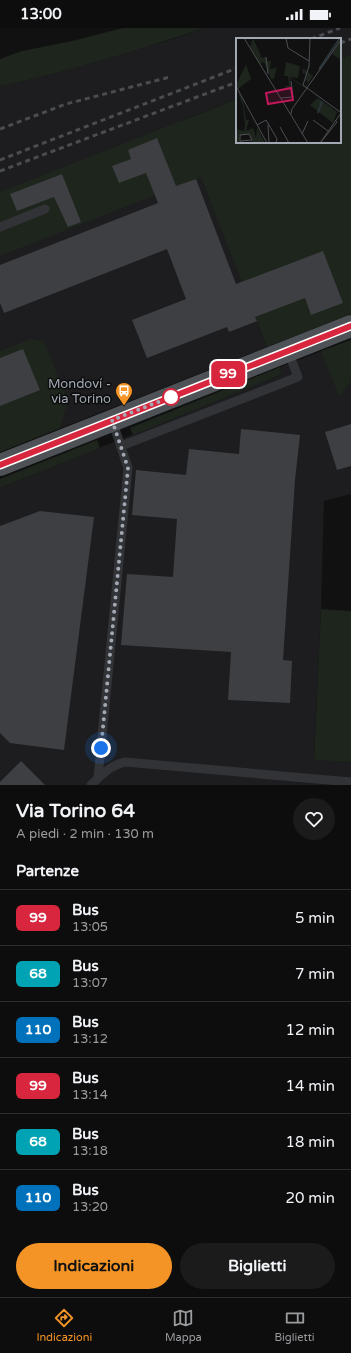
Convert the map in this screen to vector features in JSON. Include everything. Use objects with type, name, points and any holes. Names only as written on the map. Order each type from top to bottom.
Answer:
[{"type":"main road","points":[[0,465],[351,326]]},
{"type":"lane","points":[[0,227],[45,209]]},
{"type":"lane","points":[[121,446],[298,377],[288,351]]},
{"type":"lane","points":[[98,778],[128,468],[112,420]]},
{"type":"lane","points":[[91,785],[106,771],[119,763],[132,762],[351,782]]},
{"type":"shaded area","points":[[123,28],[204,28],[103,60],[0,86],[0,59],[22,51],[72,41]]},
{"type":"shaded area","points":[[204,28],[351,28],[351,54],[341,59],[341,38],[236,38],[236,99],[180,121],[267,347],[0,452],[0,86],[83,65],[167,41]]},
{"type":"shaded area","points":[[351,54],[351,314],[267,347],[201,177],[0,256],[0,192],[236,99],[236,143],[341,143],[341,59]]},
{"type":"shaded area","points":[[31,339],[42,341],[46,346],[68,402],[60,428],[0,452],[0,351]]},
{"type":"shaded area","points":[[351,340],[351,494],[324,501],[314,759],[351,762],[351,785],[0,785],[0,488],[282,374],[280,367]]},
{"type":"shaded area","points":[[351,340],[351,382],[339,396],[321,351]]},
{"type":"shaded area","points":[[280,367],[282,374],[133,435],[130,428]]},
{"type":"shaded area","points":[[97,440],[100,448],[0,488],[0,479]]},
{"type":"shaded area","points":[[321,609],[351,611],[351,762],[314,760]]},
{"type":"building","points":[[157,138],[176,186],[196,179],[236,284],[323,251],[343,303],[311,315],[305,298],[255,317],[257,321],[229,332],[227,327],[147,358],[132,320],[186,299],[167,249],[4,313],[0,303],[0,265],[158,203],[146,173],[119,183],[112,166],[131,159],[128,150]]},
{"type":"building","points":[[62,174],[81,222],[68,227],[54,197],[17,211],[10,194]]},
{"type":"building","points":[[23,349],[40,390],[0,406],[0,358]]},
{"type":"building","points":[[351,424],[351,466],[337,470],[325,432]]},
{"type":"building","points":[[241,429],[300,435],[295,480],[283,660],[292,661],[290,703],[228,700],[231,652],[121,645],[127,574],[173,577],[177,519],[132,515],[136,470],[186,475],[189,449],[239,454]]},
{"type":"building","points":[[40,511],[94,517],[64,750],[10,743],[0,733],[0,526]]},
{"type":"building","points":[[21,761],[45,785],[0,785],[0,782]]},
{"type":"railway","points":[[314,38],[340,28]]},
{"type":"railway","points":[[341,43],[351,39]]},
{"type":"railway","points":[[0,160],[236,68]]},
{"type":"railway","points":[[0,129],[66,104],[170,77]]},
{"type":"railway","points":[[0,171],[236,82]]},
{"type":"bus line","name":"99","points":[[0,465],[351,326]]},
{"type":"place","name":"Mondoví - via Torino","points":[[124,406]]},
{"type":"route","points":[[101,748],[128,468],[112,420],[171,397]]}]
